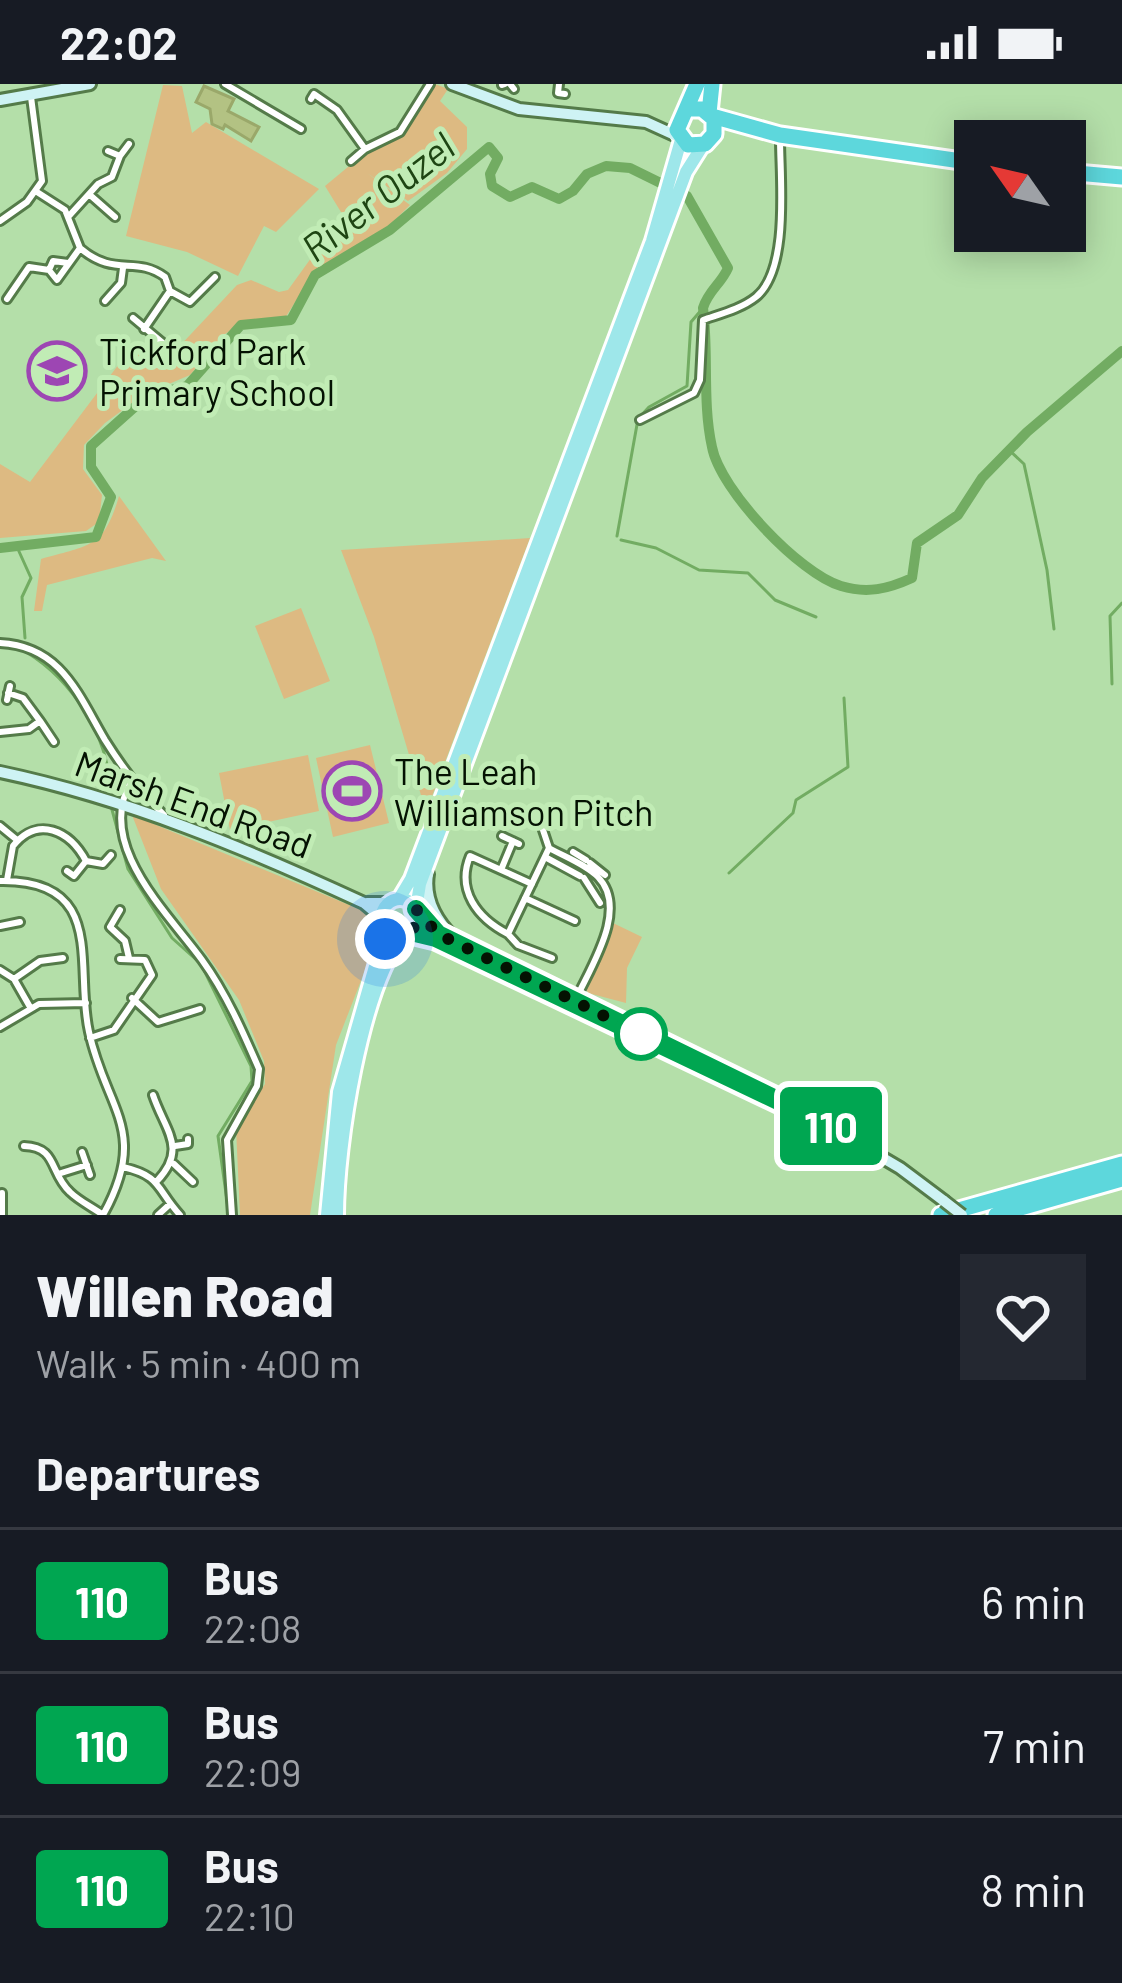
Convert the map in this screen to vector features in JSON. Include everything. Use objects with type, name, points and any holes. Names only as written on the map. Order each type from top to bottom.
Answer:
[{"type":"highway","points":[[697,84],[676,124],[680,139],[692,146],[747,133],[954,160]]},
{"type":"highway","points":[[706,143],[716,128],[711,114],[712,84]]},
{"type":"highway","points":[[686,111],[780,135]]},
{"type":"highway","points":[[1086,174],[1122,177]]},
{"type":"highway","points":[[942,1208],[1122,1164]]},
{"type":"highway","points":[[996,1215],[1122,1179]]},
{"type":"main road","points":[[332,1215],[349,1095],[371,1015],[393,952],[418,920],[419,884],[681,171],[680,139]]},
{"type":"main road","points":[[681,171],[706,143]]},
{"type":"main road","points":[[332,1215],[339,1092],[384,923],[411,880],[657,242]]},
{"type":"main road","points":[[394,902],[416,909]]},
{"type":"main road","points":[[384,923],[408,933]]},
{"type":"street","points":[[0,100],[90,84]]},
{"type":"street","points":[[225,84],[302,129]]},
{"type":"street","points":[[352,161],[400,132],[430,84]]},
{"type":"street","points":[[559,84],[558,93],[566,94]]},
{"type":"street","points":[[456,85],[527,110],[646,122],[680,139]]},
{"type":"street","points":[[0,221],[38,192],[42,181],[31,93]]},
{"type":"street","points":[[311,99],[314,94],[337,110],[365,149]]},
{"type":"street","points":[[646,122],[686,111]]},
{"type":"street","points":[[640,420],[694,394],[700,380],[706,319],[758,296],[768,281],[782,210],[780,135]]},
{"type":"street","points":[[69,216],[98,184],[112,177],[129,144]]},
{"type":"street","points":[[108,152],[120,156]]},
{"type":"street","points":[[38,192],[69,216],[80,248],[106,266],[153,268],[165,277],[170,291],[190,302],[214,277]]},
{"type":"street","points":[[90,196],[115,217]]},
{"type":"street","points":[[8,298],[29,267],[49,270],[57,280],[80,248]]},
{"type":"street","points":[[49,270],[53,261],[69,263]]},
{"type":"street","points":[[106,301],[118,289],[123,268]]},
{"type":"street","points":[[144,329],[170,291]]},
{"type":"street","points":[[133,318],[163,344]]},
{"type":"street","points":[[0,643],[32,649],[59,665],[133,780],[166,818]]},
{"type":"street","points":[[8,693],[23,698],[54,742]]},
{"type":"street","points":[[0,732],[29,729],[40,721]]},
{"type":"street","name":"Marsh End Road","points":[[0,772],[166,818],[364,903],[384,923]]},
{"type":"street","points":[[133,780],[120,802],[132,858],[179,936],[201,958],[259,1069],[257,1086],[228,1130],[232,1215]]},
{"type":"street","points":[[0,826],[17,839]]},
{"type":"street","points":[[508,934],[549,848],[542,827]]},
{"type":"street","points":[[24,1146],[40,1146],[50,1154],[68,1191],[103,1215],[123,1167],[122,1120],[90,1037],[86,947],[74,915],[36,885],[4,881],[17,839],[48,828],[64,833],[86,861],[103,864],[111,855]]},
{"type":"street","points":[[501,870],[516,843],[502,836]]},
{"type":"street","points":[[437,838],[427,895],[441,926],[464,947]]},
{"type":"street","points":[[549,848],[605,875]]},
{"type":"street","points":[[532,884],[470,856],[465,869],[466,892],[487,921],[518,944],[552,958]]},
{"type":"street","points":[[544,857],[582,877],[600,903]]},
{"type":"street","points":[[67,871],[74,876],[86,861]]},
{"type":"street","points":[[574,1002],[610,916],[611,891],[585,862]]},
{"type":"street","points":[[596,891],[611,891]]},
{"type":"street","points":[[525,898],[575,921]]},
{"type":"street","name":"Marsh End Road","points":[[364,903],[394,902]]},
{"type":"street","points":[[416,909],[438,934],[835,1128],[942,1208],[962,1215]]},
{"type":"street","points":[[90,1037],[114,1030],[152,975],[146,960],[125,958],[125,941],[107,921],[120,910]]},
{"type":"street","points":[[0,926],[20,922]]},
{"type":"street","points":[[408,933],[436,938],[835,1128]]},
{"type":"street","points":[[14,979],[40,961],[63,958]]},
{"type":"street","points":[[0,970],[14,979],[30,1007]]},
{"type":"street","points":[[132,998],[158,1022],[200,1009]]},
{"type":"street","points":[[0,1027],[30,1007],[86,1003]]},
{"type":"street","points":[[153,1095],[160,1121],[175,1146],[173,1164],[158,1181]]},
{"type":"street","points":[[175,1146],[190,1142]]},
{"type":"street","points":[[82,1152],[90,1175]]},
{"type":"street","points":[[173,1164],[193,1181]]},
{"type":"street","points":[[58,1174],[87,1165]]},
{"type":"street","points":[[123,1167],[146,1172],[158,1181],[180,1215]]},
{"type":"street","points":[[2,1193],[2,1215]]},
{"type":"street","points":[[158,1215],[170,1204]]},
{"type":"shaded area","points":[[435,84],[448,89],[440,101],[467,127],[467,149],[447,173],[408,201],[367,173],[410,205],[389,226],[315,271],[285,318],[246,320],[225,334],[190,375],[143,395],[84,445],[83,469],[102,495],[99,522],[86,531],[0,538],[0,464],[30,482],[131,348],[160,367],[237,285],[251,280],[279,292],[288,290],[314,254],[352,230],[325,186],[366,152],[404,133]]},
{"type":"shaded area","points":[[163,85],[182,86],[192,133],[206,122],[319,189],[276,232],[264,226],[238,276],[187,252],[126,236]]},
{"type":"shaded area","points":[[119,496],[166,561],[152,558],[47,585],[42,611],[34,611],[41,559],[93,542],[107,526]]},
{"type":"shaded area","points":[[530,538],[426,812],[374,637],[341,550]]},
{"type":"shaded area","points":[[301,608],[330,681],[284,699],[255,626]]},
{"type":"shaded area","name":"The Leah Williamson Pitch","points":[[370,745],[389,823],[333,837],[316,758]]},
{"type":"shaded area","points":[[308,755],[319,811],[230,830],[219,773]]},
{"type":"shaded area","points":[[132,815],[366,912],[374,947],[336,1045],[310,1215],[240,1215],[236,1128],[265,1084],[264,1061],[239,1000],[161,889]]},
{"type":"shaded area","points":[[611,922],[642,937],[627,968],[626,1003],[588,993],[585,986]]},
{"type":"building","points":[[204,86],[234,99],[228,111],[259,127],[251,141],[225,125],[223,129],[212,124],[210,109],[196,102]]},
{"type":"waterway","name":"River Ouzel","points":[[0,548],[96,537],[111,497],[91,467],[91,446],[147,396],[187,386],[241,325],[291,320],[315,275],[390,230],[489,147],[498,158],[490,174],[492,186],[510,197],[532,187],[559,199],[587,174],[606,166],[630,168],[687,196],[728,268],[703,308],[707,413],[718,465],[746,507],[784,548],[841,586],[877,589],[912,578],[917,543],[958,515],[982,478],[1027,432],[1122,351]]},
{"type":"waterway","points":[[617,536],[638,419],[649,407],[687,386],[691,322],[703,308]]},
{"type":"waterway","points":[[1009,450],[1024,464],[1047,570],[1054,629]]},
{"type":"waterway","points":[[621,540],[656,548],[699,570],[748,573],[775,600],[816,617]]},
{"type":"waterway","points":[[17,547],[31,578],[22,597],[25,638]]},
{"type":"waterway","points":[[1112,684],[1110,616],[1122,603]]},
{"type":"waterway","points":[[26,652],[58,678],[86,712],[104,752],[109,793]]},
{"type":"waterway","points":[[729,873],[793,813],[796,800],[848,767],[844,698]]},
{"type":"waterway","points":[[111,806],[128,869],[172,938],[201,964],[251,1066],[252,1081],[218,1136],[229,1215]]},
{"type":"bus line","name":"110","points":[[411,932],[436,938],[835,1128],[438,934],[416,909]]},
{"type":"place","name":"Tickford Park Primary School","points":[[57,371]]},
{"type":"place","name":"The Leah Williamson Pitch","points":[[352,791]]},
{"type":"route","points":[[385,939],[386,928],[399,935],[411,932],[418,920],[416,909],[438,934],[641,1034]]}]
